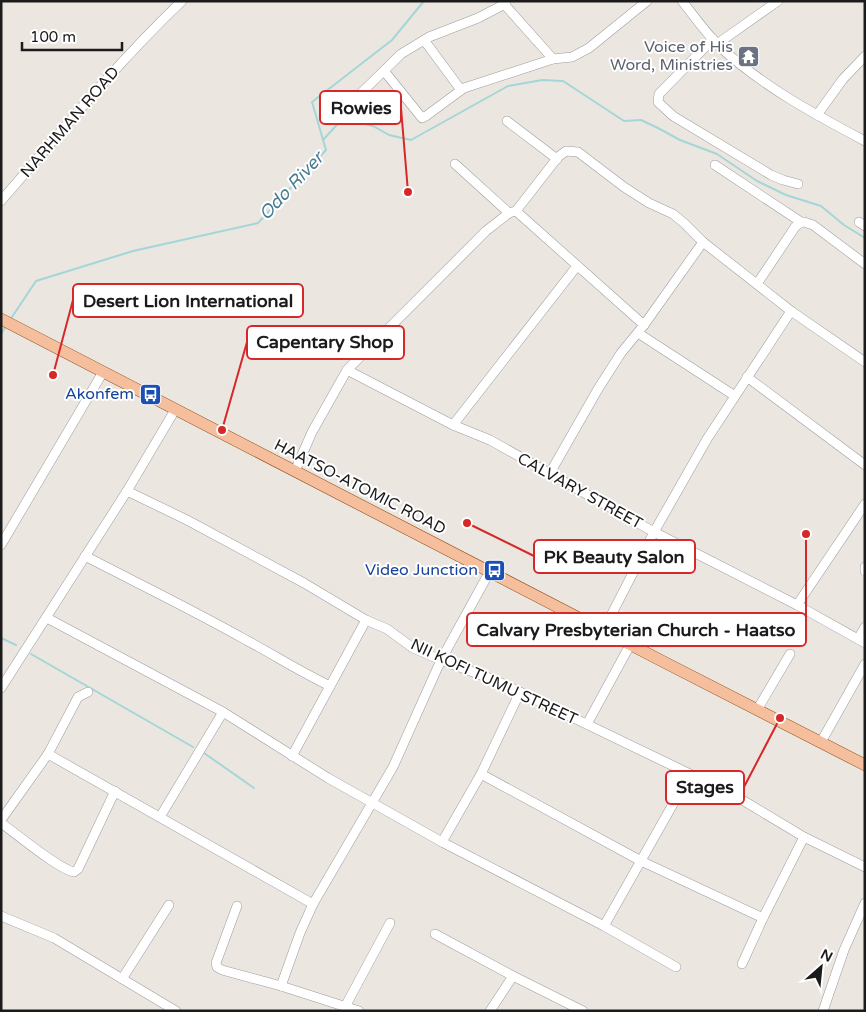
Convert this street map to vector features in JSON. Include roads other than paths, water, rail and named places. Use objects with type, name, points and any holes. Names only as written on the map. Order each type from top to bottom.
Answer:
[{"type":"main road","name":"HAATSO-ATOMIC ROAD","points":[[3,319],[175,410],[865,765]]},
{"type":"street","name":"NARHMAN ROAD","points":[[1,201],[117,68],[182,1]]},
{"type":"street","points":[[385,72],[422,118],[461,90],[553,59],[572,58],[589,48],[647,1]]},
{"type":"street","points":[[682,1],[715,42],[779,91],[817,115],[865,141]]},
{"type":"street","points":[[778,1],[715,42],[659,94],[658,102],[672,116],[771,175],[798,184]]},
{"type":"street","points":[[354,100],[385,72],[401,54],[424,40],[478,18],[505,2],[553,59]]},
{"type":"street","points":[[424,40],[461,90]]},
{"type":"street","points":[[817,115],[843,79],[865,56]]},
{"type":"street","points":[[508,121],[557,159]]},
{"type":"street","points":[[295,472],[312,432],[347,370],[486,231],[513,212],[557,159],[566,151],[578,152],[624,187],[649,203],[673,214],[704,242],[791,311],[865,362]]},
{"type":"street","points":[[455,164],[644,325]]},
{"type":"street","points":[[715,165],[801,222],[812,225],[865,264]]},
{"type":"street","points":[[757,284],[797,224],[801,222]]},
{"type":"street","points":[[550,473],[621,352],[638,333],[704,242]]},
{"type":"street","points":[[453,425],[577,266]]},
{"type":"street","points":[[603,631],[654,532],[707,439],[791,311]]},
{"type":"street","points":[[638,333],[735,396]]},
{"type":"street","name":"CALVARY STREET","points":[[347,370],[453,425],[490,440],[654,532],[797,605],[861,641]]},
{"type":"street","points":[[1,545],[103,372]]},
{"type":"street","points":[[747,377],[865,465]]},
{"type":"street","points":[[1,688],[127,491],[175,410]]},
{"type":"street","name":"NII KOFI TUMU STREET","points":[[127,491],[187,520],[304,583],[366,620],[387,629],[413,648],[520,692],[587,724],[744,801],[804,837],[865,867]]},
{"type":"street","points":[[797,605],[865,504]]},
{"type":"street","points":[[85,556],[247,640],[330,686]]},
{"type":"street","points":[[281,986],[300,933],[313,904],[392,767],[441,660],[490,571]]},
{"type":"street","points":[[47,618],[223,712],[292,756],[442,842],[604,926],[676,967]]},
{"type":"street","points":[[292,756],[366,620]]},
{"type":"street","points":[[861,641],[865,627]]},
{"type":"street","points":[[587,724],[630,645]]},
{"type":"street","points":[[757,710],[790,654]]},
{"type":"street","points":[[821,742],[865,664]]},
{"type":"street","points":[[88,692],[78,697],[48,754],[1,821],[50,858],[69,871],[74,872],[78,869],[115,791]]},
{"type":"street","points":[[442,842],[481,774],[520,692]]},
{"type":"street","points":[[160,816],[223,712]]},
{"type":"street","points":[[48,754],[313,904]]},
{"type":"street","points":[[481,774],[641,862],[762,918]]},
{"type":"street","points":[[604,926],[690,774]]},
{"type":"street","points":[[742,964],[762,918],[804,837]]},
{"type":"street","points":[[823,1011],[844,950],[865,903]]},
{"type":"street","points":[[122,979],[169,906]]},
{"type":"street","points":[[238,906],[216,963],[217,967],[346,1005],[359,1011]]},
{"type":"street","points":[[1,916],[54,938],[176,1011]]},
{"type":"street","points":[[346,1005],[390,923]]},
{"type":"street","points":[[435,934],[579,1010]]},
{"type":"street","points":[[490,1011],[514,976]]},
{"type":"waterway","name":"Odo River","points":[[10,320],[36,281],[133,251],[258,223],[326,150],[312,102],[392,40],[424,1]]},
{"type":"waterway","points":[[323,140],[343,118],[373,126],[389,135],[411,140],[508,86],[542,80],[563,81],[624,121],[641,120],[680,140],[717,154],[757,181],[786,195],[821,206],[844,225],[865,238]]},
{"type":"waterway","name":"Odo River","points":[[1,334],[6,326]]},
{"type":"waterway","points":[[1,638],[16,645]]},
{"type":"waterway","points":[[31,654],[193,747]]},
{"type":"waterway","points":[[204,753],[254,788]]},
{"type":"place","name":"Voice of His Word, Ministries","points":[[749,56]]},
{"type":"place","name":"Rowies","points":[[408,192]]},
{"type":"place","name":"Desert Lion International","points":[[53,375]]},
{"type":"place","name":"Akonfem","points":[[150,394]]},
{"type":"place","name":"Capentary Shop","points":[[222,430]]},
{"type":"place","name":"PK Beauty Salon","points":[[467,523]]},
{"type":"place","name":"Calvary Presbyterian Church - Haatso","points":[[806,534]]},
{"type":"place","name":"Video Junction","points":[[494,570]]},
{"type":"place","name":"Stages","points":[[780,718]]}]
